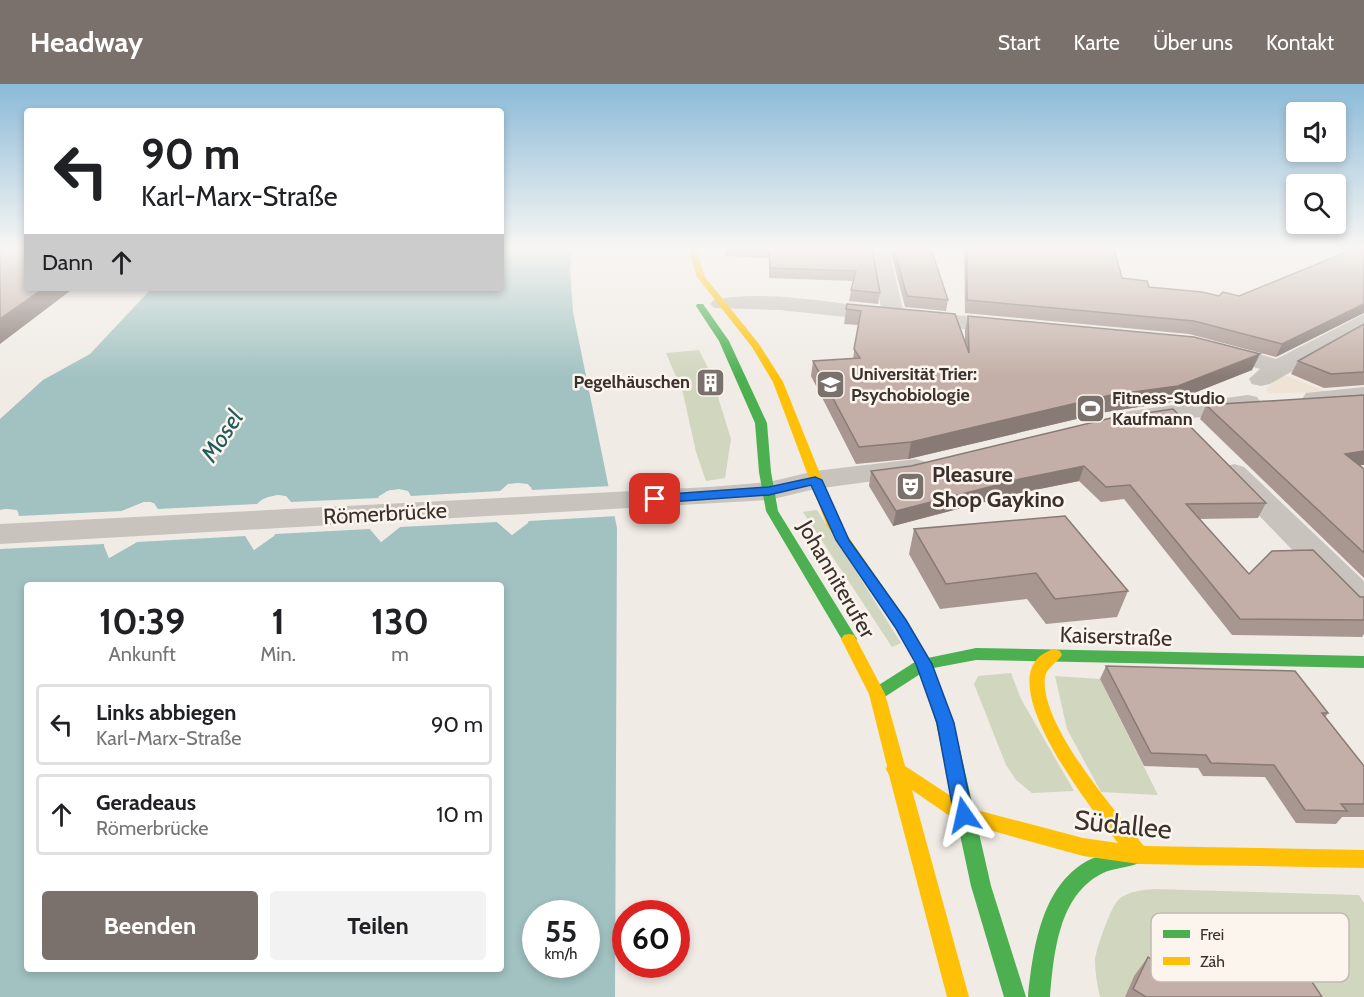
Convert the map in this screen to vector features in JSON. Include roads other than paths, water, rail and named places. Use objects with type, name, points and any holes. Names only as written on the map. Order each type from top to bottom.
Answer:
[{"type":"main road","name":"Johanniterufer","points":[[692,292],[756,346],[778,382],[815,480],[843,540],[901,624],[924,664],[945,723],[981,886],[1015,997]]},
{"type":"main road","name":"Johanniterufer","points":[[707,292],[761,423],[772,511],[838,618],[877,694],[895,769],[958,997]]},
{"type":"main road","name":"Kaiserstraße","points":[[877,694],[924,664],[976,654],[1364,662]]},
{"type":"main road","points":[[1039,997],[1046,941],[1055,909],[1072,885],[1094,868],[1139,855],[1080,778],[1054,732],[1041,702],[1037,690],[1037,678],[1042,665],[1054,655]]},
{"type":"main road","name":"Südallee","points":[[895,769],[964,815],[1083,848],[1139,855],[1364,859]]},
{"type":"street","points":[[888,292],[893,315]]},
{"type":"street","points":[[713,308],[759,302],[1032,329]]},
{"type":"street","points":[[1219,405],[1279,367],[1364,321]]},
{"type":"street","points":[[1196,344],[1279,367]]},
{"type":"street","points":[[1106,422],[1219,405],[1364,395]]},
{"type":"street","points":[[1174,412],[1364,602]]},
{"type":"street","name":"Römerbrücke","points":[[0,534],[710,496],[769,491],[815,480],[908,470],[937,463]]},
{"type":"water","name":"Mosel","points":[[149,292],[572,292],[573,312],[617,528],[615,900],[612,900],[612,978],[615,978],[615,997],[0,997],[0,536],[19,513],[7,509],[0,510],[0,419],[43,380],[90,354]],"holes":[[[518,483],[531,487],[528,523],[512,535],[497,522],[500,491]],[[390,490],[410,494],[400,527],[381,542],[370,529],[379,496]],[[280,495],[291,502],[274,536],[254,550],[246,536],[259,502],[268,497]],[[144,502],[151,502],[157,509],[135,543],[109,558],[104,546],[122,511]]]},
{"type":"place","name":"Pegelhäuschen","points":[[711,382]]},
{"type":"place","name":"Universität Trier: Psychobiologie","points":[[830,384]]},
{"type":"place","name":"Fitness-Studio Kaufmann","points":[[1091,408]]},
{"type":"place","name":"Pleasure Shop Gaykino","points":[[911,487]]}]
